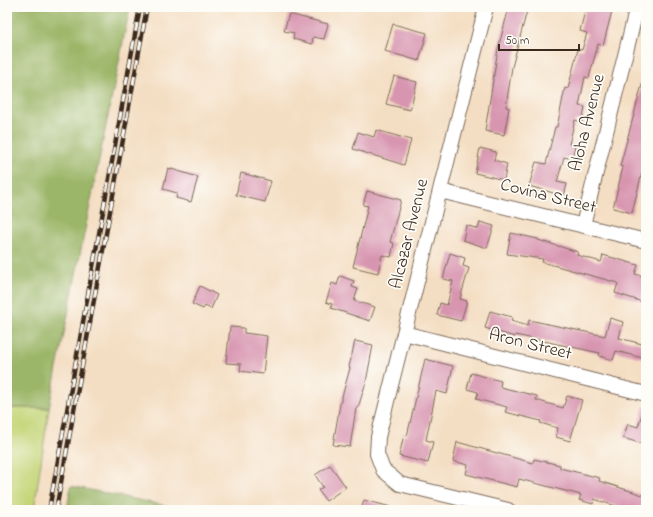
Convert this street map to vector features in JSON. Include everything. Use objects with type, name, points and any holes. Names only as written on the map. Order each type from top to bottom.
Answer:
[{"type":"street","name":"Alcazar Avenue","points":[[486,7],[378,437],[377,454],[383,470],[400,484],[508,510]]},
{"type":"street","name":"Aloha Avenue","points":[[583,225],[637,7]]},
{"type":"street","name":"Covina Street","points":[[440,191],[646,241]]},
{"type":"street","name":"Aron Street","points":[[404,333],[646,394]]},
{"type":"green space","points":[[7,7],[130,7],[49,408],[7,408]]},
{"type":"green space","points":[[7,408],[49,408],[34,510],[7,510]]},
{"type":"green space","points":[[71,486],[186,510],[67,510]]},
{"type":"building","points":[[509,7],[528,7],[512,67],[506,107],[509,108],[504,135],[485,131],[498,49]]},
{"type":"building","points":[[586,7],[613,7],[603,46],[598,44],[589,78],[585,77],[579,106],[585,107],[582,122],[575,120],[569,144],[575,146],[572,159],[564,157],[557,182],[567,184],[564,196],[529,186],[536,162],[546,164],[555,127],[557,127],[565,88],[568,89],[578,49],[582,50],[587,33],[580,31]]},
{"type":"building","points":[[289,14],[328,24],[324,39],[313,37],[312,44],[293,39],[294,33],[284,31]]},
{"type":"building","points":[[393,24],[427,33],[419,61],[385,51]]},
{"type":"building","points":[[394,76],[417,82],[410,110],[386,104]]},
{"type":"building","points":[[643,81],[646,82],[646,145],[644,153],[646,154],[646,164],[643,173],[642,172],[632,213],[613,208],[623,167],[620,166]]},
{"type":"building","points":[[376,130],[411,140],[404,165],[353,149],[358,132],[374,137]]},
{"type":"building","points":[[480,148],[496,152],[494,160],[507,164],[504,180],[475,173]]},
{"type":"building","points":[[168,168],[198,177],[191,202],[176,198],[177,193],[163,189]]},
{"type":"building","points":[[241,173],[271,181],[265,202],[236,195]]},
{"type":"building","points":[[367,191],[401,200],[390,242],[394,243],[391,257],[382,255],[378,273],[353,267],[368,206],[363,205]]},
{"type":"building","points":[[480,222],[494,226],[487,248],[463,240],[466,225],[478,229]]},
{"type":"building","points":[[511,233],[538,239],[578,252],[577,255],[601,262],[603,255],[638,265],[635,274],[646,277],[646,291],[643,302],[615,293],[618,283],[542,262],[543,259],[507,254]]},
{"type":"building","points":[[450,253],[465,258],[463,266],[469,268],[460,299],[467,301],[461,321],[437,315],[440,303],[447,305],[453,281],[443,279]]},
{"type":"building","points":[[340,276],[354,281],[352,287],[358,289],[354,301],[375,307],[370,321],[331,308],[332,304],[326,302],[332,283],[337,285]]},
{"type":"building","points":[[200,286],[217,295],[211,309],[205,306],[203,309],[192,304]]},
{"type":"building","points":[[490,311],[512,317],[511,321],[528,326],[529,320],[605,336],[610,318],[623,322],[619,338],[646,345],[646,359],[616,351],[613,360],[599,356],[600,353],[515,335],[515,337],[485,328]]},
{"type":"building","points":[[230,327],[244,328],[244,333],[267,336],[263,374],[240,371],[241,364],[226,363]]},
{"type":"building","points":[[355,341],[373,345],[366,382],[358,408],[356,408],[350,447],[333,445],[340,404],[350,368]]},
{"type":"building","points":[[425,359],[453,366],[447,394],[436,391],[426,440],[433,442],[428,463],[399,456],[404,435],[407,436]]},
{"type":"building","points":[[471,373],[501,381],[500,387],[537,396],[536,400],[563,408],[567,396],[582,400],[570,441],[556,437],[558,428],[540,423],[541,421],[505,412],[507,407],[476,399],[478,392],[467,389]]},
{"type":"building","points":[[644,407],[646,407],[646,445],[623,438],[628,424],[638,427]]},
{"type":"building","points":[[457,442],[533,463],[534,459],[560,465],[560,468],[600,478],[599,481],[646,496],[646,510],[622,510],[622,508],[594,499],[593,504],[579,500],[581,495],[519,479],[517,487],[466,474],[468,465],[453,461]]},
{"type":"building","points":[[330,465],[346,487],[326,501],[318,490],[323,487],[315,475]]},
{"type":"building","points":[[364,500],[391,507],[391,510],[361,510]]},
{"type":"railway","points":[[49,510],[140,7]]},
{"type":"railway","points":[[56,510],[147,7]]}]
